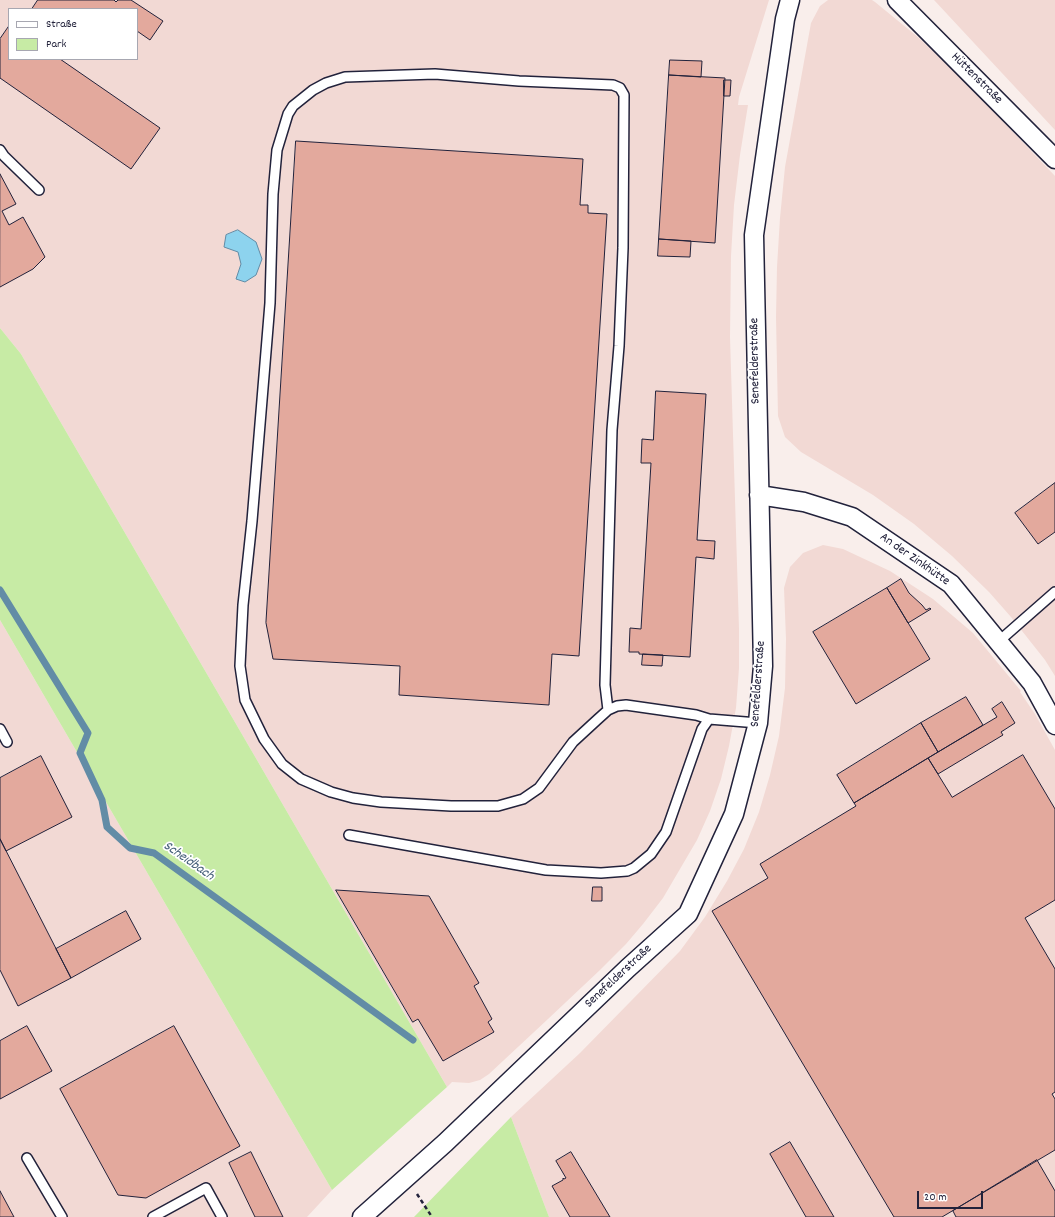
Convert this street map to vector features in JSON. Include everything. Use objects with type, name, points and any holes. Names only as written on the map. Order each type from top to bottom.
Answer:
[{"type":"street","name":"Senefelderstraße","points":[[362,1217],[444,1143],[628,968],[688,914],[734,814],[758,723],[763,666],[754,235],[785,19],[790,0]]},
{"type":"street","name":"Hüttenstraße","points":[[897,0],[1055,159]]},
{"type":"street","name":"An der Zinkhütte","points":[[759,495],[804,502],[852,517],[951,584],[1032,683],[1055,725]]},
{"type":"lane","points":[[608,710],[605,685],[606,645],[612,430],[619,346],[623,248],[624,95],[620,88],[613,85],[519,81],[435,74],[346,77],[326,83],[313,90],[293,106],[288,114],[277,150],[273,194],[270,303],[252,521],[243,604],[240,666],[245,700],[264,739],[282,764],[301,779],[331,792],[353,798],[381,802],[451,806],[498,806],[523,800],[539,788],[573,742],[608,710],[617,706],[626,705],[696,715],[709,719],[758,723]]},
{"type":"lane","points":[[0,150],[4,156],[39,190]]},
{"type":"lane","points":[[998,642],[1055,592]]},
{"type":"lane","points":[[349,835],[546,870],[601,873],[627,871],[644,861],[664,836],[698,742],[709,719]]},
{"type":"lane","points":[[0,729],[7,742]]},
{"type":"lane","points":[[27,1158],[62,1217]]},
{"type":"lane","points":[[153,1217],[206,1188],[222,1217]]},
{"type":"path","points":[[406,1177],[432,1217]]},
{"type":"shaded area","points":[[0,0],[769,0],[739,97],[738,105],[748,105],[734,205],[731,256],[730,337],[739,668],[736,708],[721,779],[710,811],[697,840],[663,898],[643,924],[626,944],[600,970],[489,1074],[480,1080],[469,1083],[452,1082],[447,1087],[21,354],[0,328]]},
{"type":"shaded area","points":[[828,0],[872,0],[875,2],[919,38],[966,83],[1055,176],[1055,676],[1045,660],[1011,617],[989,592],[952,556],[914,524],[873,495],[801,452],[785,437],[778,416],[776,317],[777,267],[785,167],[811,23],[820,6]]},
{"type":"shaded area","points":[[934,0],[1055,0],[1055,130]]},
{"type":"shaded area","points":[[823,545],[843,549],[890,571],[933,599],[973,633],[1021,691],[1020,692],[1035,714],[1055,750],[1055,1217],[549,1217],[511,1117],[580,1053],[680,951],[705,917],[727,881],[744,849],[759,812],[770,775],[779,736],[785,688],[786,639],[784,588],[790,567],[803,553]]},
{"type":"shaded area","points":[[0,620],[332,1190],[307,1217],[0,1217]]},
{"type":"green space","points":[[0,328],[21,354],[447,1087],[332,1190],[0,620]]},
{"type":"green space","points":[[511,1117],[549,1217],[414,1217]]},
{"type":"water","points":[[238,230],[256,242],[262,259],[256,275],[245,282],[236,279],[241,264],[238,252],[224,247],[226,235]]},
{"type":"building","points":[[38,0],[114,0],[116,2],[118,0],[131,0],[163,21],[150,40],[138,32],[138,8],[33,8]]},
{"type":"building","points":[[8,27],[8,60],[61,60],[160,128],[131,169],[0,78],[0,39]]},
{"type":"building","points":[[670,60],[702,61],[701,77],[669,75]]},
{"type":"building","points":[[669,75],[725,78],[715,243],[659,239]]},
{"type":"building","points":[[724,80],[731,80],[730,96],[724,96]]},
{"type":"building","points":[[296,141],[583,159],[580,205],[588,205],[588,213],[607,214],[579,656],[552,654],[549,705],[399,695],[400,666],[273,659],[266,623]]},
{"type":"building","points":[[0,174],[16,204],[2,211],[9,225],[23,217],[45,257],[33,269],[0,287]]},
{"type":"building","points":[[659,239],[691,241],[690,257],[658,256]]},
{"type":"building","points":[[656,391],[706,394],[697,540],[715,541],[714,559],[696,557],[690,657],[629,652],[630,628],[641,629],[651,463],[641,463],[642,439],[653,440]]},
{"type":"building","points":[[1055,483],[1055,532],[1038,544],[1015,513]]},
{"type":"building","points":[[901,579],[909,593],[926,610],[931,609],[908,623],[887,588]]},
{"type":"building","points":[[887,588],[930,659],[856,704],[813,632]]},
{"type":"building","points":[[643,654],[663,655],[662,666],[642,665]]},
{"type":"building","points":[[966,697],[983,725],[938,752],[921,723]]},
{"type":"building","points":[[1002,702],[1015,723],[1001,732],[1003,735],[938,774],[928,758],[997,717],[992,709]]},
{"type":"building","points":[[921,723],[938,752],[854,803],[837,775]]},
{"type":"building","points":[[1023,755],[1055,809],[1055,900],[1025,918],[1055,969],[1055,1092],[1052,1094],[1055,1099],[1055,1150],[942,1217],[894,1217],[712,911],[768,878],[760,864],[856,806],[854,803],[928,758],[952,797]]},
{"type":"building","points":[[41,756],[72,817],[6,851],[0,839],[0,778]]},
{"type":"building","points":[[0,839],[71,978],[18,1006],[0,970]]},
{"type":"building","points":[[593,887],[602,887],[602,901],[592,901]]},
{"type":"building","points":[[336,890],[429,896],[479,983],[474,986],[492,1019],[488,1022],[494,1032],[443,1061],[418,1019],[413,1022]]},
{"type":"building","points":[[126,911],[141,939],[71,978],[56,949]]},
{"type":"building","points":[[27,1026],[52,1071],[0,1099],[0,1041]]},
{"type":"building","points":[[174,1026],[240,1146],[146,1198],[118,1195],[60,1089]]},
{"type":"building","points":[[790,1142],[834,1217],[806,1217],[770,1154]]},
{"type":"building","points":[[251,1152],[283,1217],[255,1217],[229,1163]]},
{"type":"building","points":[[571,1152],[610,1217],[570,1217],[552,1186],[563,1180],[563,1178],[566,1178],[556,1161]]},
{"type":"building","points":[[1037,1160],[1055,1191],[1055,1217],[956,1217],[953,1211]]},
{"type":"building","points":[[0,1191],[14,1217],[0,1217]]},
{"type":"waterway","name":"Scheidbach","points":[[0,590],[88,733],[80,753],[102,800],[107,827],[130,848],[154,853],[413,1040]]}]
